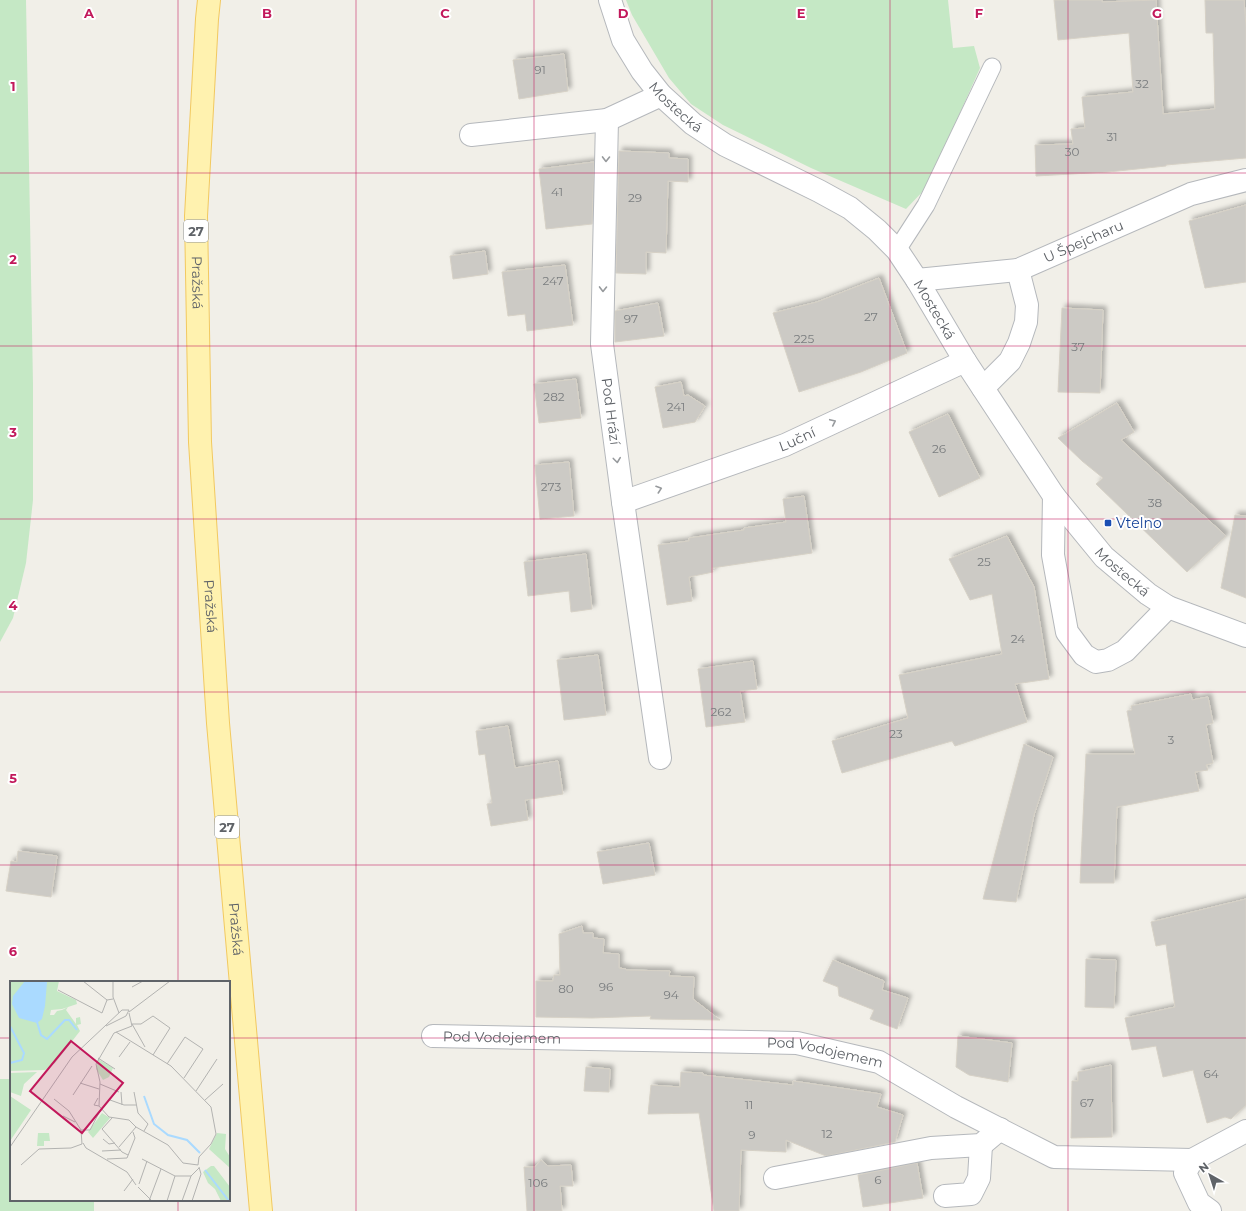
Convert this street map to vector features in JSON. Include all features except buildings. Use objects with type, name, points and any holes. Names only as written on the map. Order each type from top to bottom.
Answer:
[{"type":"main road","name":"Pražská","points":[[209,0],[206,27],[196,216],[200,442],[218,723],[260,1211]]},
{"type":"street","name":"Mostecká","points":[[610,0],[623,40],[642,71],[661,95],[693,124],[725,145],[819,191],[850,208],[877,230],[897,250],[917,280],[965,361],[1054,496],[1104,557],[1148,594],[1168,607],[1246,636]]},
{"type":"street","points":[[471,135],[608,120],[661,95]]},
{"type":"street","name":"Pod Hrází","points":[[608,120],[602,344],[660,758]]},
{"type":"street","name":"U Špejcharu","points":[[917,280],[1018,270],[1191,194],[1246,180]]},
{"type":"street","points":[[983,388],[1010,361],[1019,343],[1026,322],[1027,305],[1018,270]]},
{"type":"street","name":"Luční","points":[[623,502],[785,445],[965,361]]},
{"type":"street","points":[[1054,496],[1053,555],[1067,632],[1084,655],[1096,662],[1108,660],[1125,651],[1168,607]]},
{"type":"street","name":"Pod Vodojemem","points":[[433,1036],[798,1043],[878,1062],[956,1107],[1054,1157],[1192,1160]]},
{"type":"street","points":[[775,1178],[930,1148],[981,1145],[1000,1129]]},
{"type":"street","points":[[1210,1211],[1199,1203],[1185,1173],[1192,1160],[1246,1131]]},
{"type":"street","points":[[945,1196],[971,1194],[979,1178],[981,1145]]},
{"type":"lane","points":[[897,250],[926,204],[992,68]]},
{"type":"green space","points":[[0,0],[26,0],[33,384],[33,500],[26,563],[13,618],[0,642]]},
{"type":"green space","points":[[626,0],[948,0],[953,48],[974,46],[980,68],[927,187],[906,209],[811,168],[723,125],[691,104],[669,78],[632,15]]},
{"type":"green space","points":[[0,1079],[10,1079],[10,1201],[94,1201],[94,1211],[0,1211]]},
{"type":"place","name":"Vtelno","points":[[1108,523]]}]
